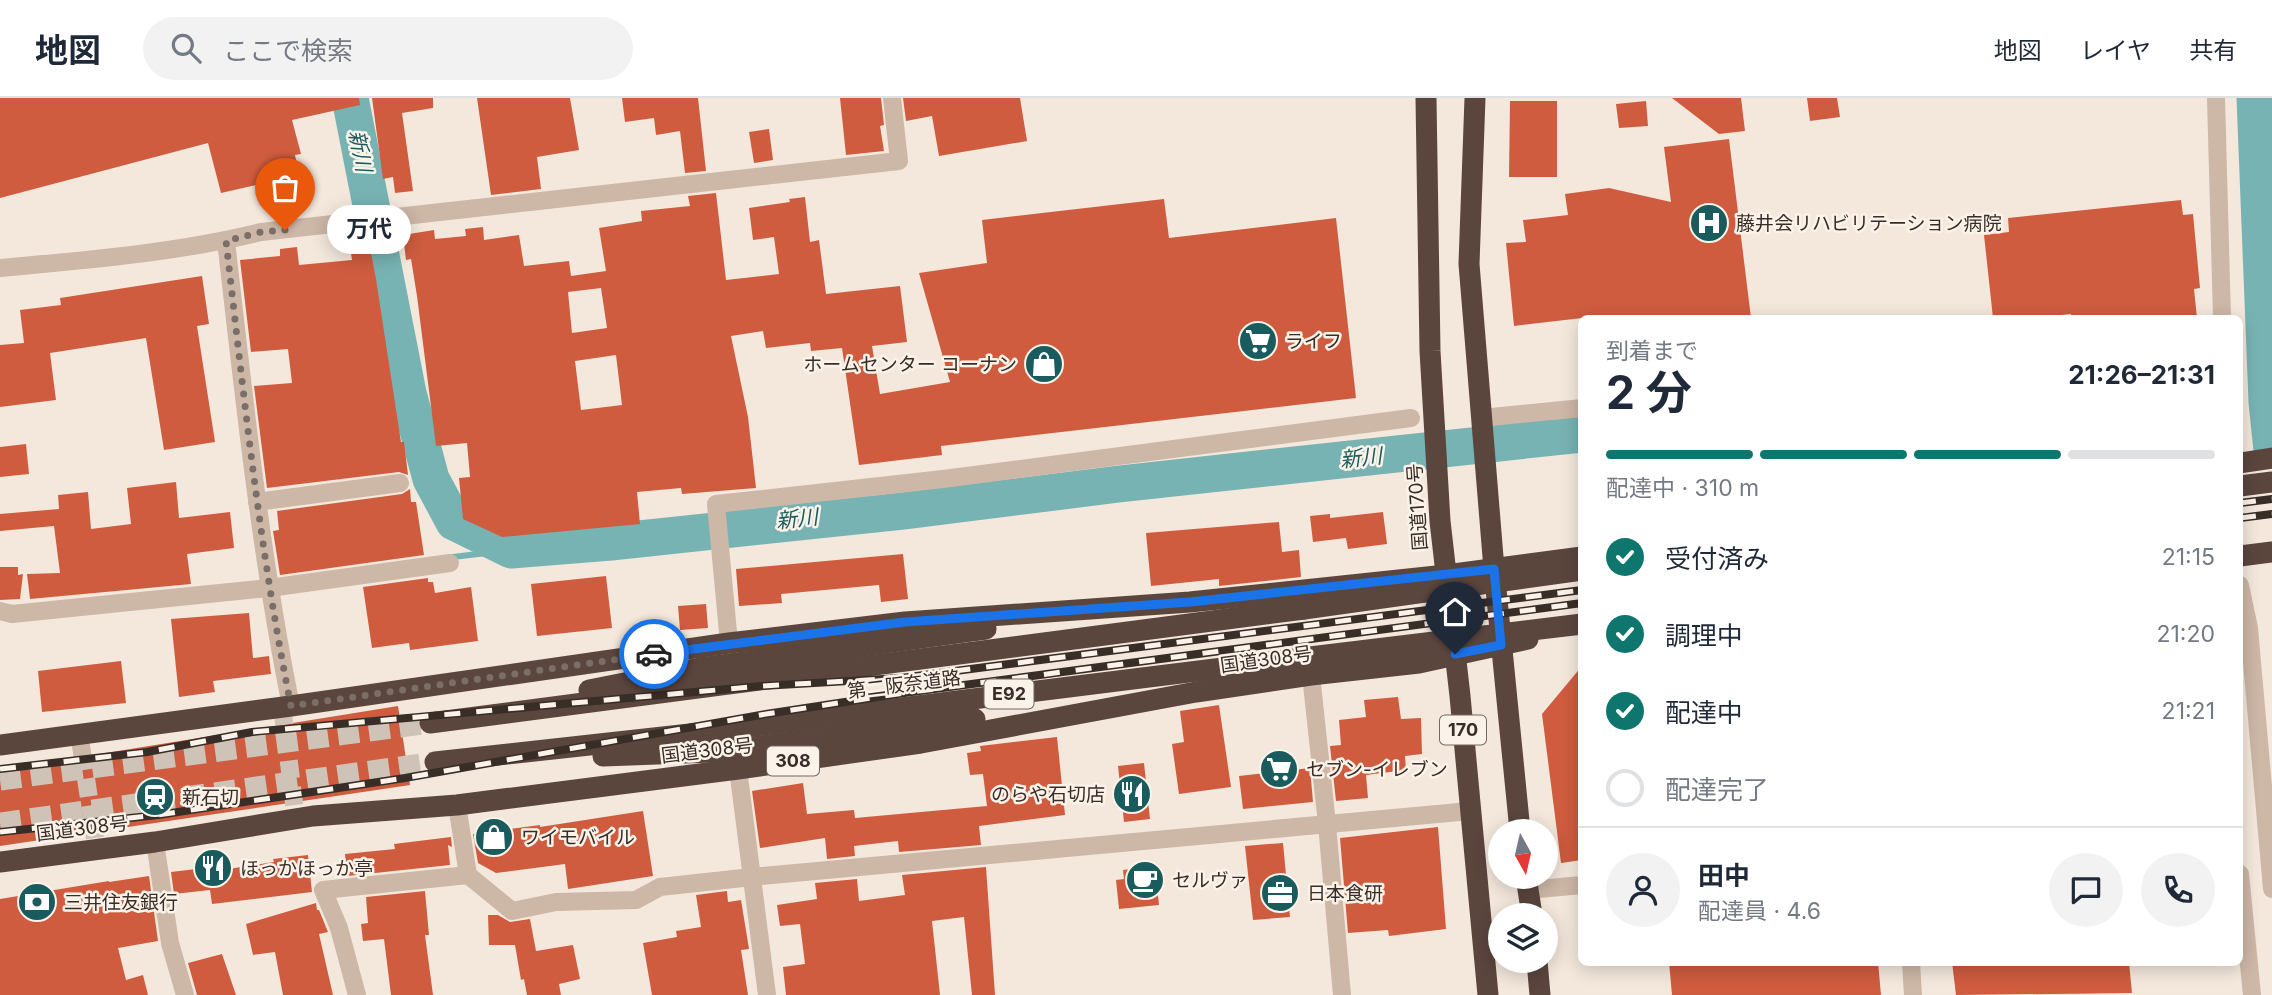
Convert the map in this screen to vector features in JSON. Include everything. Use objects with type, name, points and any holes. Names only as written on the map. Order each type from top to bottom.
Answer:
[{"type":"highway","name":"国道170号","points":[[1426,98],[1430,351],[1440,521],[1458,646],[1470,811],[1488,995]]},
{"type":"highway","name":"170","points":[[1475,98],[1469,264],[1481,425],[1519,819]]},
{"type":"highway","points":[[2243,465],[2272,460]]},
{"type":"highway","points":[[2243,486],[2272,482]]},
{"type":"highway","points":[[2243,555],[2272,551]]},
{"type":"highway","points":[[1450,581],[1494,569],[1578,558]]},
{"type":"highway","points":[[1494,569],[1533,584],[1578,578]]},
{"type":"highway","points":[[0,745],[80,743],[291,706],[729,643],[905,622],[1578,570]]},
{"type":"highway","name":"第二阪奈道路","points":[[1190,602],[700,668],[430,723],[703,689],[1450,581]]},
{"type":"highway","points":[[1458,646],[1578,625]]},
{"type":"highway","name":"国道308号","points":[[0,862],[95,843],[155,842],[313,816],[457,805],[921,743],[1196,692],[1419,663],[1458,646],[1501,645],[1578,633]]},
{"type":"highway","name":"第二阪奈道路","points":[[1196,692],[712,752],[435,762],[1458,646]]},
{"type":"highway","points":[[1538,973],[1540,995]]},
{"type":"street","points":[[0,268],[87,260],[226,241],[261,232],[899,161],[892,98]]},
{"type":"street","points":[[2216,98],[2218,258],[2222,315]]},
{"type":"street","points":[[226,241],[269,588],[291,706]]},
{"type":"street","points":[[1481,425],[1578,409]]},
{"type":"street","points":[[729,643],[716,504],[943,479],[1411,418]]},
{"type":"street","points":[[257,502],[400,483]]},
{"type":"street","points":[[0,611],[12,614],[269,588],[450,563]]},
{"type":"street","points":[[2243,599],[2249,628],[2272,889]]},
{"type":"street","points":[[1311,676],[1342,995]]},
{"type":"street","points":[[738,769],[766,995]]},
{"type":"street","points":[[457,805],[468,875],[512,911],[556,902],[636,900],[660,887],[752,877],[1470,811]]},
{"type":"street","points":[[155,842],[170,943],[186,995]]},
{"type":"street","points":[[358,995],[340,928],[323,890],[468,875]]},
{"type":"street","points":[[1558,884],[1578,885]]},
{"type":"street","points":[[2243,904],[2252,995]]},
{"type":"street","points":[[1911,966],[1913,995]]},
{"type":"building","points":[[0,98],[359,98],[360,105],[292,120],[301,154],[295,155],[299,175],[221,193],[208,143],[0,198]]},
{"type":"building","points":[[372,98],[433,98],[433,108],[402,113],[413,191],[395,193],[393,177],[383,179]]},
{"type":"building","points":[[477,98],[570,98],[579,150],[537,157],[541,189],[491,195]]},
{"type":"building","points":[[622,98],[698,98],[706,171],[685,173],[680,131],[656,135],[654,118],[625,122]]},
{"type":"building","points":[[840,98],[881,98],[884,125],[880,126],[884,151],[846,155]]},
{"type":"building","points":[[903,98],[1020,98],[1027,141],[939,156],[932,116],[906,121]]},
{"type":"building","points":[[1672,98],[1741,98],[1745,131],[1719,134]]},
{"type":"building","points":[[1807,98],[1837,98],[1840,117],[1810,121]]},
{"type":"building","points":[[1510,101],[1557,101],[1557,177],[1509,177]]},
{"type":"building","points":[[1646,101],[1648,126],[1619,128],[1616,104]]},
{"type":"building","points":[[769,129],[773,160],[754,163],[749,132]]},
{"type":"building","points":[[1729,139],[1751,315],[1578,315],[1578,318],[1514,326],[1506,243],[1526,242],[1523,220],[1568,215],[1565,194],[1609,188],[1671,202],[1664,147]]},
{"type":"building","points":[[716,193],[726,280],[779,274],[774,237],[753,240],[749,208],[805,197],[810,242],[819,240],[826,294],[900,286],[907,342],[872,346],[880,394],[950,382],[919,273],[987,263],[982,220],[1164,199],[1169,238],[1336,218],[1356,398],[941,446],[942,455],[859,465],[842,348],[811,351],[810,343],[766,348],[763,331],[731,336],[748,417],[756,488],[682,494],[681,488],[637,492],[640,524],[502,537],[463,519],[459,478],[470,477],[467,443],[436,446],[417,296],[411,259],[406,260],[403,235],[434,230],[435,239],[466,236],[465,229],[483,227],[484,240],[519,235],[524,266],[569,261],[571,276],[606,271],[599,228],[642,221],[641,211],[690,206],[688,196]],"holes":[[[601,288],[607,328],[572,333],[568,292]],[[616,355],[622,405],[581,410],[575,361]]]},
{"type":"building","points":[[2181,200],[2183,215],[2193,214],[2200,288],[2194,289],[2197,315],[1993,315],[1984,235],[2009,232],[2008,218]]},
{"type":"building","points":[[368,237],[408,475],[399,472],[267,488],[254,386],[292,383],[288,349],[251,352],[240,260],[280,256],[280,249],[297,247],[299,265],[352,260],[349,239]]},
{"type":"building","points":[[202,276],[209,324],[197,326],[215,442],[164,450],[146,338],[50,353],[56,400],[0,407],[0,345],[24,343],[20,310],[61,305],[60,298]]},
{"type":"building","points":[[26,444],[29,474],[0,477],[0,447]]},
{"type":"building","points":[[176,482],[179,518],[230,512],[234,548],[187,554],[191,584],[30,599],[27,574],[60,573],[54,526],[0,531],[0,514],[59,509],[58,495],[88,492],[91,529],[131,524],[127,488]]},
{"type":"building","points":[[410,489],[411,502],[416,502],[424,555],[280,575],[273,531],[279,530],[277,511],[402,494]]},
{"type":"building","points":[[1383,512],[1387,544],[1348,549],[1346,538],[1313,542],[1310,516],[1330,514],[1330,518]]},
{"type":"building","points":[[1279,522],[1282,552],[1299,550],[1301,577],[1219,586],[1219,579],[1151,586],[1146,533]]},
{"type":"building","points":[[903,554],[908,599],[881,602],[879,585],[781,594],[782,603],[739,606],[736,569]]},
{"type":"building","points":[[0,567],[18,567],[18,575],[23,574],[20,599],[0,600]]},
{"type":"building","points":[[606,576],[612,628],[537,636],[531,584]]},
{"type":"building","points":[[428,578],[428,582],[433,582],[435,593],[471,587],[478,641],[410,650],[409,643],[372,648],[363,587]]},
{"type":"building","points":[[706,604],[708,628],[680,630],[678,606]]},
{"type":"building","points":[[249,613],[253,658],[269,656],[271,674],[213,681],[215,692],[179,697],[171,619]]},
{"type":"building","points":[[121,661],[126,703],[42,712],[38,671]]},
{"type":"building","points":[[1578,671],[1578,861],[1561,863],[1558,819],[1555,819],[1542,714]]},
{"type":"building","points":[[1398,697],[1401,719],[1421,718],[1422,754],[1405,756],[1406,770],[1366,775],[1368,798],[1336,801],[1330,746],[1341,745],[1339,720],[1366,717],[1364,700]]},
{"type":"building","points":[[1219,705],[1231,787],[1179,794],[1172,744],[1184,742],[1180,711]]},
{"type":"building","points":[[398,706],[410,785],[0,846],[0,769],[72,758],[83,763],[93,755]]},
{"type":"building","points":[[1057,737],[1065,815],[979,826],[981,845],[899,852],[898,841],[854,846],[855,856],[827,859],[825,838],[760,848],[752,791],[803,783],[807,814],[854,810],[855,818],[987,806],[983,774],[970,775],[967,753],[981,751],[980,746]]},
{"type":"building","points":[[1144,763],[1150,819],[1124,822],[1118,766]]},
{"type":"building","points":[[1310,768],[1313,802],[1243,809],[1239,776]]},
{"type":"building","points":[[643,811],[653,876],[568,889],[565,864],[496,873],[478,863],[473,834]]},
{"type":"building","points":[[1438,827],[1446,929],[1389,936],[1388,930],[1348,933],[1340,838]]},
{"type":"building","points":[[451,837],[452,847],[448,845],[450,865],[347,876],[345,854],[395,849],[394,844]]},
{"type":"building","points":[[1283,843],[1290,917],[1253,920],[1245,846]]},
{"type":"building","points":[[308,855],[312,892],[212,904],[210,890],[174,894],[171,872],[221,866],[222,870]]},
{"type":"building","points":[[1155,866],[1159,905],[1119,909],[1116,880],[1124,879],[1123,870]]},
{"type":"building","points":[[986,867],[995,995],[972,995],[964,917],[932,921],[940,995],[786,995],[783,967],[805,964],[800,924],[780,926],[777,905],[817,899],[815,883],[857,879],[859,901],[905,895],[902,875]]},
{"type":"building","points":[[149,876],[158,941],[118,948],[126,980],[143,975],[148,995],[0,995],[0,899]]},
{"type":"building","points":[[425,891],[429,935],[425,935],[433,995],[391,995],[384,939],[363,941],[361,924],[368,923],[366,897]]},
{"type":"building","points":[[727,891],[728,902],[741,900],[749,949],[741,950],[748,995],[652,995],[643,943],[677,937],[676,931],[701,927],[696,895]]},
{"type":"building","points":[[316,903],[328,932],[319,934],[333,995],[283,995],[275,952],[253,955],[246,924]]},
{"type":"building","points":[[488,915],[498,915],[510,922],[530,919],[536,951],[573,945],[580,979],[559,984],[561,995],[527,995],[524,979],[521,980],[515,945],[489,945]]},
{"type":"building","points":[[222,954],[236,995],[197,995],[188,963]]},
{"type":"building","points":[[1669,966],[1878,966],[1881,995],[1672,995]]},
{"type":"building","points":[[1952,966],[2129,966],[2132,993],[1956,995]]},
{"type":"waterway","name":"新川","points":[[350,98],[408,393],[431,479],[454,522],[511,550],[903,511],[1119,484],[1578,434]]},
{"type":"waterway","points":[[2255,98],[2267,402],[2272,450]]},
{"type":"waterway","points":[[453,557],[511,550]]},
{"type":"tunnel","points":[[282,707],[296,819]]},
{"type":"tunnel","points":[[0,780],[430,723]]},
{"type":"tunnel","points":[[82,752],[95,838]]},
{"type":"tunnel","points":[[0,823],[435,762]]},
{"type":"railway","points":[[2243,503],[2272,499]]},
{"type":"railway","points":[[2243,518],[2272,514]]},
{"type":"railway","points":[[0,769],[147,752],[252,732],[761,686],[901,678],[1578,591]]},
{"type":"railway","points":[[0,832],[158,815],[405,778],[766,714],[904,693],[1578,604]]},
{"type":"way so far","points":[[285,230],[261,232],[226,241],[269,588],[291,706],[654,654]]},
{"type":"place","name":"藤井会リハビリテーション病院","points":[[1709,223]]},
{"type":"place","name":"万代","points":[[285,230]]},
{"type":"place","name":"ライフ","points":[[1258,341]]},
{"type":"place","name":"ホームセンター コーナン","points":[[1044,364]]},
{"type":"place","name":"セブン-イレブン","points":[[1279,769]]},
{"type":"place","name":"のらや石切店","points":[[1132,794]]},
{"type":"place","name":"新石切","points":[[155,797]]},
{"type":"place","name":"ワイモバイル","points":[[494,837]]},
{"type":"place","name":"ほっかほっか亭","points":[[213,868]]},
{"type":"place","name":"セルヴァ","points":[[1145,880]]},
{"type":"place","name":"日本食研","points":[[1280,893]]},
{"type":"place","name":"三井住友銀行","points":[[37,902]]},
{"type":"route","points":[[654,654],[905,622],[1190,602],[1494,569],[1501,645],[1455,654]]}]
